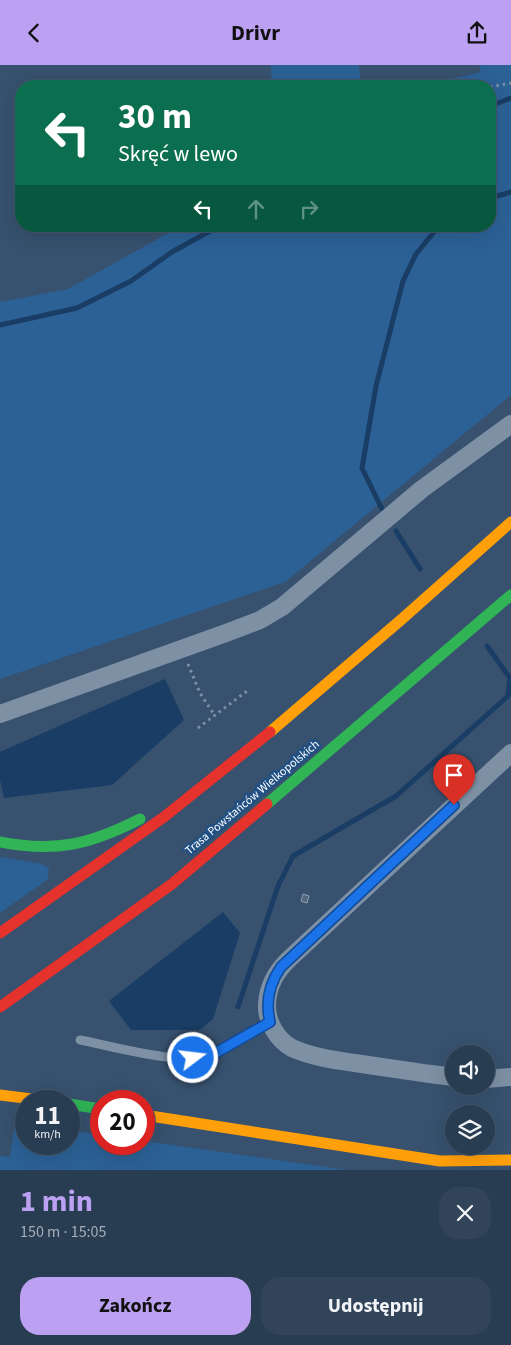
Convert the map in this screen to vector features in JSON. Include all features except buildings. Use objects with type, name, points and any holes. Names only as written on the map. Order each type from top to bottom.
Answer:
[{"type":"main road","points":[[0,933],[110,857],[216,777],[419,605],[511,523]]},
{"type":"main road","name":"Trasa Powstańców Wielkopolskich","points":[[0,1007],[172,884],[511,595]]},
{"type":"main road","points":[[0,842],[17,846],[49,846],[89,841],[123,828],[216,777]]},
{"type":"main road","points":[[1,1095],[15,1097]]},
{"type":"main road","points":[[155,1117],[440,1161],[468,1170]]},
{"type":"main road","points":[[440,1161],[511,1160]]},
{"type":"street","points":[[0,714],[260,620],[282,607],[422,489],[511,424]]},
{"type":"street","points":[[445,1076],[325,1058],[291,1047],[275,1032],[270,1022],[267,1010],[270,985],[281,967],[511,753]]},
{"type":"street","points":[[495,1078],[511,1077]]},
{"type":"lane","points":[[80,1040],[163,1056],[193,1058],[212,1055],[270,1022]]},
{"type":"path","points":[[496,86],[511,83]]},
{"type":"path","points":[[182,649],[200,693],[215,716]]},
{"type":"path","points":[[198,728],[248,691]]},
{"type":"shaded area","points":[[271,65],[359,65],[360,80],[272,80]]},
{"type":"shaded area","points":[[479,65],[511,65],[511,395],[285,582],[0,679],[0,302],[68,289],[170,232],[496,232],[496,80],[447,80],[481,72]]},
{"type":"shaded area","points":[[165,679],[184,720],[112,785],[4,798],[0,780],[0,752]]},
{"type":"shaded area","points":[[0,857],[43,864],[49,869],[48,879],[0,913]]},
{"type":"shaded area","points":[[223,912],[240,933],[213,1019],[200,1030],[131,1030],[109,1001]]},
{"type":"shaded area","points":[[15,1122],[15,1155],[80,1155],[80,1132],[90,1133],[90,1155],[155,1155],[155,1143],[347,1170],[0,1170],[0,1156],[10,1157]]},
{"type":"waterway","points":[[496,104],[511,98]]},
{"type":"waterway","points":[[496,196],[511,192]]},
{"type":"waterway","points":[[0,325],[77,308],[131,281],[172,252],[208,232]]},
{"type":"waterway","points":[[382,509],[362,468],[376,386],[403,281],[416,254],[434,232]]},
{"type":"waterway","points":[[396,531],[420,569]]},
{"type":"waterway","points":[[238,1007],[278,886],[293,856],[396,796],[508,696],[510,678],[487,646]]},
{"type":"traffic: fast","points":[[267,804],[511,595]]},
{"type":"traffic: fast","points":[[0,842],[39,847],[73,844],[105,835],[140,819]]},
{"type":"traffic: fast","points":[[80,1106],[90,1107]]},
{"type":"traffic: slow","points":[[270,732],[402,619],[511,522]]},
{"type":"traffic: slow","points":[[0,1095],[15,1097]]},
{"type":"traffic: slow","points":[[155,1117],[440,1161],[511,1160]]},
{"type":"traffic: jam","points":[[0,933],[164,817],[270,732]]},
{"type":"traffic: jam","points":[[0,1007],[172,884],[267,804]]},
{"type":"route","points":[[193,1058],[212,1055],[270,1022],[267,1010],[270,985],[281,967],[454,805]]}]
